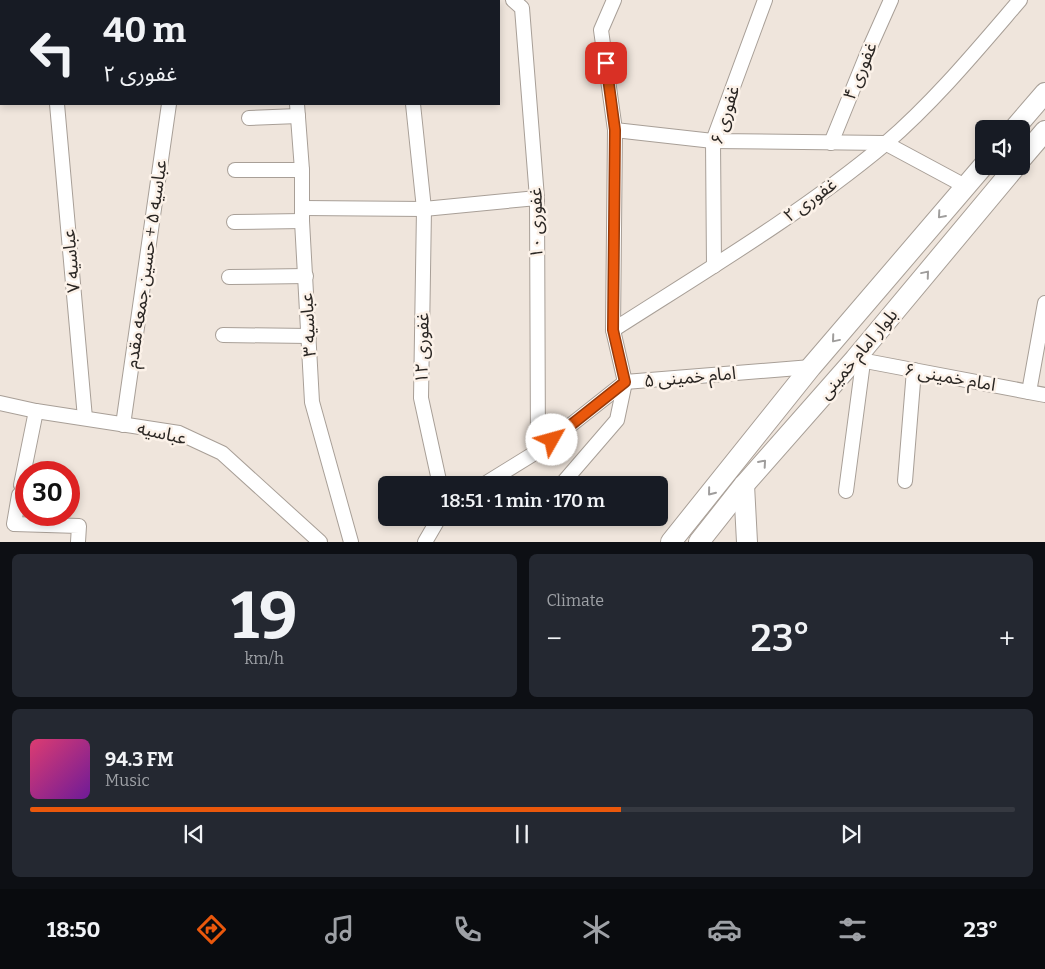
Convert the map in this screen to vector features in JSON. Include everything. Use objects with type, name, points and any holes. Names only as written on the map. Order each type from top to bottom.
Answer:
[{"type":"main road","points":[[1022,120],[1045,93]]},
{"type":"main road","points":[[1030,148],[1045,131]]},
{"type":"main road","name":"بلوار امام خمینی","points":[[700,536],[811,367],[975,175]]},
{"type":"main road","name":"بلوار امام خمینی","points":[[671,542],[700,536],[744,485],[859,360],[901,303],[1008,175]]},
{"type":"main road","points":[[882,284],[901,303]]},
{"type":"main road","points":[[744,485],[747,542]]},
{"type":"street","name":"غفوری ۱۰","points":[[513,0],[522,8],[537,198],[538,451]]},
{"type":"street","points":[[569,476],[617,420],[625,382],[613,330],[615,130],[601,30],[614,0]]},
{"type":"street","name":"غفوری ۶","points":[[714,266],[713,141],[765,0]]},
{"type":"street","name":"غفوری ۴","points":[[831,143],[891,0]]},
{"type":"street","name":"غفوری ۲","points":[[613,330],[714,266],[810,201],[885,144],[952,79],[1020,0]]},
{"type":"street","name":"عباسیه ۷","points":[[58,105],[85,418]]},
{"type":"street","name":"عباسیه ۵ + حسین جمعه مقدم","points":[[123,425],[169,105]]},
{"type":"street","name":"غفوری ۱۲","points":[[413,105],[424,209],[421,398],[438,476]]},
{"type":"street","points":[[249,118],[297,110]]},
{"type":"street","name":"عباسیه ۳","points":[[297,110],[302,170],[312,402],[351,542]]},
{"type":"street","points":[[615,130],[713,141],[885,144],[965,186]]},
{"type":"street","points":[[235,170],[302,170]]},
{"type":"street","points":[[234,222],[303,214],[424,209],[537,198]]},
{"type":"street","points":[[229,277],[306,276]]},
{"type":"street","points":[[1029,392],[1045,303]]},
{"type":"street","points":[[224,336],[309,336]]},
{"type":"street","points":[[846,491],[859,360]]},
{"type":"street","name":"امام خمینی ۶","points":[[859,360],[1045,395]]},
{"type":"street","name":"امام خمینی ۵","points":[[498,476],[538,451],[625,382],[811,367]]},
{"type":"street","points":[[905,481],[914,370]]},
{"type":"street","name":"عباسیه","points":[[0,403],[36,411],[179,433],[222,453],[320,542]]},
{"type":"street","points":[[36,411],[14,524],[79,526],[78,542]]},
{"type":"street","points":[[425,542],[434,526]]},
{"type":"route","points":[[552,440],[625,382],[613,330],[615,130],[606,63]]}]
